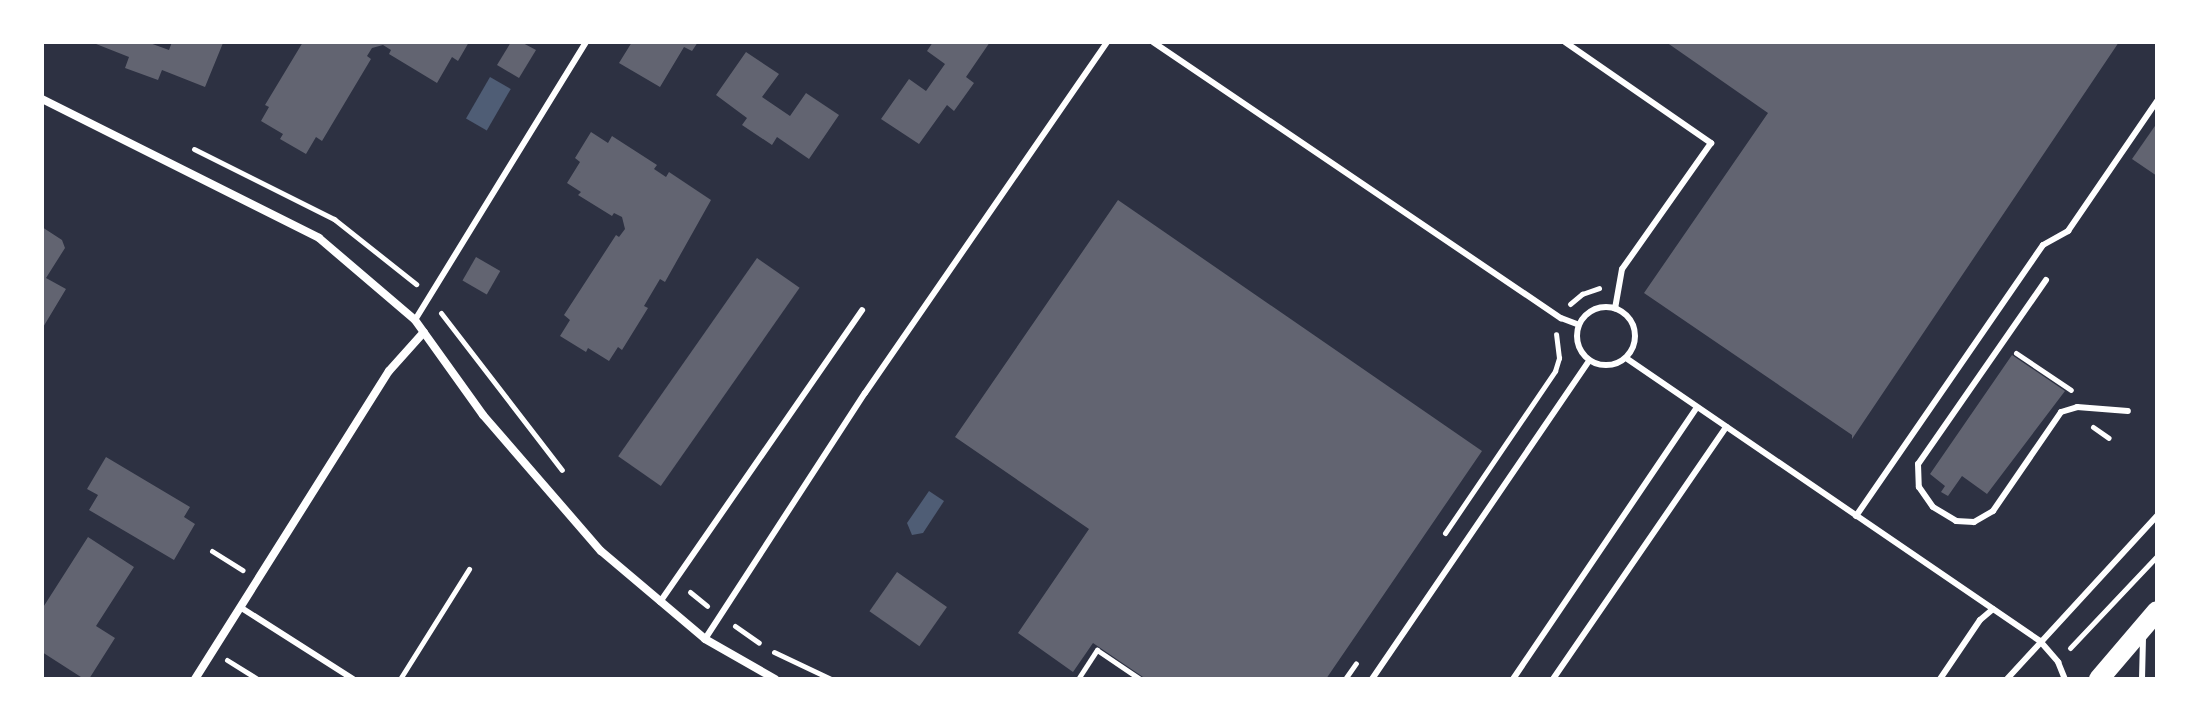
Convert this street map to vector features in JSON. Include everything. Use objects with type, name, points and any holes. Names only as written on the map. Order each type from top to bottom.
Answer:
[{"type":"main road","points":[[2099,679],[2157,611]]},
{"type":"street","points":[[42,99],[319,238],[415,320],[483,415],[601,551],[705,639],[775,679]]},
{"type":"street","points":[[195,679],[395,361],[424,332]]},
{"type":"lane","points":[[415,320],[586,42]]},
{"type":"lane","points":[[705,639],[865,393],[1107,42]]},
{"type":"lane","points":[[1153,42],[1561,318],[1579,325]]},
{"type":"lane","points":[[1565,42],[1711,143],[1622,269],[1615,308]]},
{"type":"lane","points":[[1856,516],[2043,245],[2068,231],[2157,101]]},
{"type":"lane","points":[[2046,280],[1918,464],[1919,487],[1933,507],[1956,521],[1974,522],[1993,511],[2061,412],[2077,407],[2128,411]]},
{"type":"lane","points":[[1615,308],[1631,320],[1635,330],[1632,350],[1626,358],[1604,365],[1590,360],[1578,344],[1579,325],[1590,312],[1615,308]]},
{"type":"lane","points":[[660,602],[862,310]]},
{"type":"lane","points":[[1626,358],[2040,641],[2058,662],[2065,679]]},
{"type":"lane","points":[[1372,679],[1590,360]]},
{"type":"lane","points":[[1513,679],[1697,407]]},
{"type":"lane","points":[[1553,679],[1726,427]]},
{"type":"lane","points":[[2007,679],[2157,516]]},
{"type":"lane","points":[[240,607],[353,679]]},
{"type":"lane","points":[[1940,679],[1980,620],[1993,609]]},
{"type":"lane","points":[[2142,679],[2143,628]]},
{"type":"path","points":[[1440,541],[1555,371],[1559,358],[1555,336],[1561,318],[1582,294],[1606,286],[1618,288]]},
{"type":"path","points":[[2004,361],[2012,350],[2077,394],[2077,417],[2109,438]]},
{"type":"path","points":[[212,551],[257,580]]},
{"type":"path","points":[[2058,662],[2157,556]]},
{"type":"path","points":[[400,679],[469,569]]},
{"type":"path","points":[[1078,679],[1097,650],[1140,679]]},
{"type":"path","points":[[213,651],[258,679]]},
{"type":"path","points":[[1345,679],[1362,654]]},
{"type":"water","points":[[490,77],[511,89],[487,131],[466,119]]},
{"type":"water","points":[[929,491],[944,501],[923,533],[912,535],[907,523]]},
{"type":"building","points":[[91,42],[147,42],[169,50],[172,42],[223,43],[205,87],[162,70],[158,80],[125,68],[129,57]]},
{"type":"building","points":[[303,42],[469,42],[458,61],[452,57],[437,83],[389,54],[391,50],[383,45],[372,48],[367,56],[371,59],[322,141],[316,137],[306,154],[280,139],[283,134],[261,121],[269,107],[265,105]]},
{"type":"building","points":[[511,42],[521,42],[536,50],[519,78],[497,65]]},
{"type":"building","points":[[632,42],[698,42],[692,51],[684,47],[660,87],[619,63]]},
{"type":"building","points":[[933,42],[990,42],[966,77],[974,83],[954,111],[947,105],[919,144],[881,119],[909,79],[926,91],[945,64],[927,51]]},
{"type":"building","points":[[1666,42],[2119,42],[1852,439],[1852,435],[1644,293],[1768,113]]},
{"type":"building","points":[[746,52],[779,74],[762,97],[790,116],[806,93],[839,115],[809,159],[777,137],[772,145],[742,125],[747,118],[716,95]]},
{"type":"building","points":[[2157,123],[2157,176],[2132,159]]},
{"type":"building","points":[[591,132],[608,143],[612,136],[657,165],[654,169],[666,177],[669,172],[711,200],[665,282],[660,279],[644,306],[648,308],[622,350],[618,347],[609,361],[588,348],[586,352],[560,336],[570,320],[564,315],[616,235],[619,237],[625,229],[622,217],[614,213],[612,216],[578,195],[581,192],[567,183],[580,162],[575,158]]},
{"type":"building","points":[[1118,200],[1482,451],[1326,679],[1146,679],[1093,643],[1073,672],[1018,633],[1089,529],[955,437]]},
{"type":"building","points":[[42,227],[62,240],[65,248],[46,278],[66,289],[42,329]]},
{"type":"building","points":[[476,257],[500,271],[487,294],[462,280]]},
{"type":"building","points":[[757,258],[800,288],[661,486],[618,456]]},
{"type":"building","points":[[2012,355],[2065,391],[1987,494],[1962,476],[1948,496],[1941,492],[1945,486],[1930,474]]},
{"type":"building","points":[[106,457],[190,507],[184,517],[195,524],[174,560],[89,510],[98,495],[87,489]]},
{"type":"building","points":[[88,537],[134,567],[96,626],[115,638],[89,679],[84,679],[42,652],[42,609]]},
{"type":"building","points":[[897,572],[947,607],[919,646],[869,611]]}]
